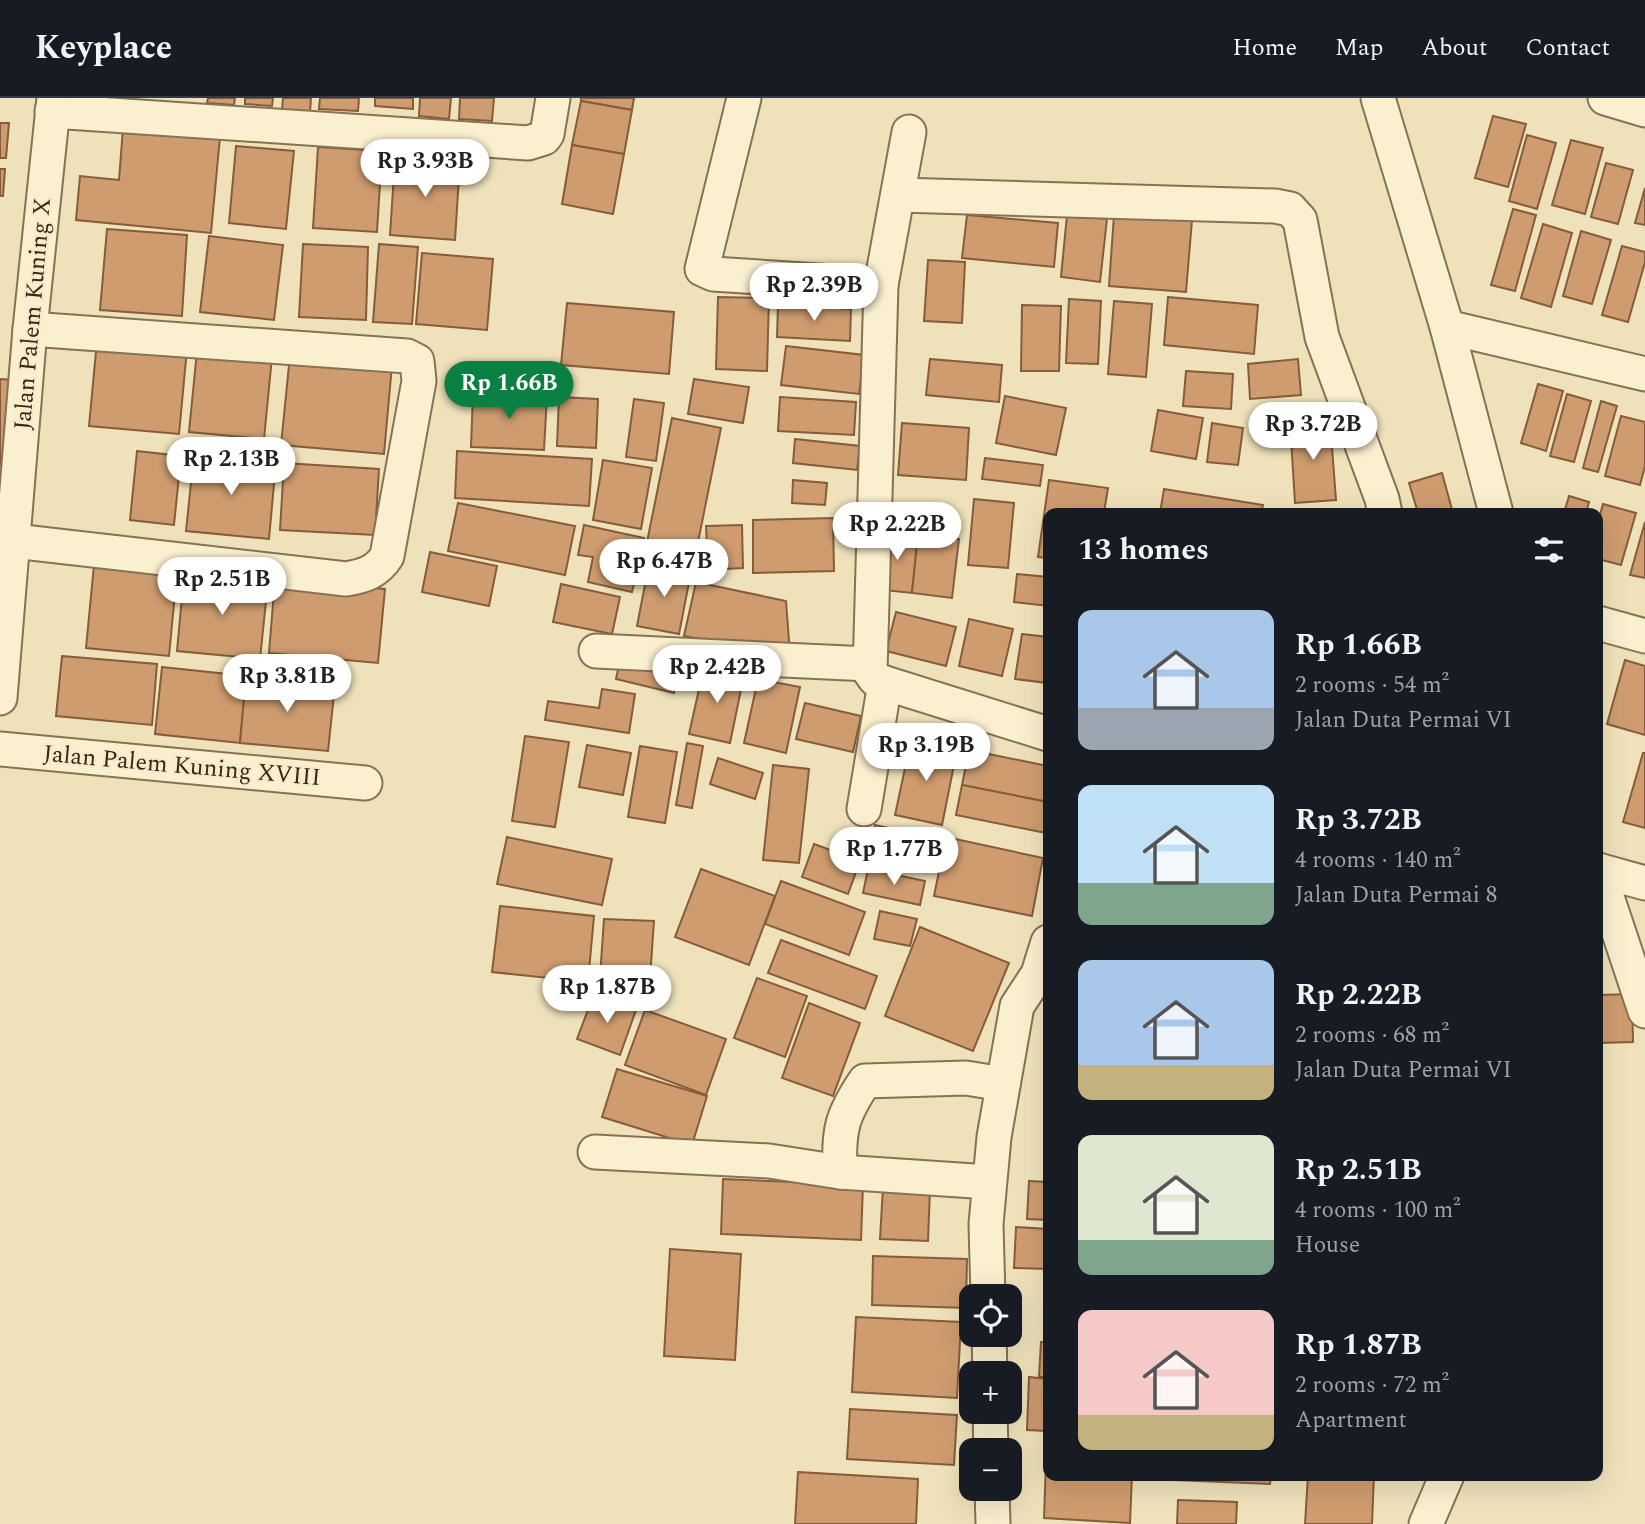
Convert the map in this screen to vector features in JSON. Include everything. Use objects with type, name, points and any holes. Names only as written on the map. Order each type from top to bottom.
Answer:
[{"type":"street","points":[[53,105],[528,143],[544,138],[547,134],[553,98]]},
{"type":"street","points":[[744,98],[702,269],[713,274],[881,285]]},
{"type":"street","points":[[1378,98],[1447,327],[1495,508]]},
{"type":"street","points":[[1605,98],[1645,110]]},
{"type":"street","name":"Jalan Palem Kuning X","points":[[0,698],[30,329],[53,105]]},
{"type":"street","points":[[864,809],[877,674],[881,285],[909,132]]},
{"type":"street","points":[[899,195],[1275,206],[1290,209],[1300,220],[1322,337],[1384,508]]},
{"type":"street","points":[[1447,327],[1645,374]]},
{"type":"street","points":[[14,541],[346,579],[361,577],[379,569],[387,556],[419,382],[417,362],[407,356],[30,329]]},
{"type":"street","points":[[1603,624],[1645,636]]},
{"type":"street","points":[[596,651],[877,674],[1043,732]]},
{"type":"street","name":"Jalan Palem Kuning XVIII","points":[[0,750],[365,783]]},
{"type":"street","points":[[1603,871],[1645,883]]},
{"type":"street","points":[[1603,885],[1645,1011]]},
{"type":"street","points":[[988,1284],[986,1224],[989,1182],[994,1137],[1017,1006],[1043,976]]},
{"type":"street","points":[[840,1172],[838,1140],[847,1107],[865,1081],[966,1077],[1003,1084]]},
{"type":"street","points":[[595,1152],[769,1161],[840,1172],[989,1182]]},
{"type":"street","points":[[1426,1524],[1444,1481]]},
{"type":"street","points":[[992,1501],[993,1524]]},
{"type":"building","points":[[208,98],[235,98],[234,105],[207,103]]},
{"type":"building","points":[[245,98],[273,98],[272,106],[245,104]]},
{"type":"building","points":[[283,98],[311,98],[310,112],[282,110]]},
{"type":"building","points":[[320,98],[359,98],[358,111],[319,109]]},
{"type":"building","points":[[375,98],[413,98],[413,109],[375,106]]},
{"type":"building","points":[[420,98],[451,98],[449,119],[419,116]]},
{"type":"building","points":[[460,98],[494,98],[492,121],[459,119]]},
{"type":"building","points":[[581,98],[634,98],[632,110],[581,101]]},
{"type":"building","points":[[581,101],[632,110],[624,154],[572,145]]},
{"type":"building","points":[[1493,116],[1526,124],[1508,187],[1475,178]]},
{"type":"building","points":[[0,123],[9,123],[6,158],[0,158]]},
{"type":"building","points":[[123,128],[220,137],[211,233],[76,220],[80,176],[119,180]]},
{"type":"building","points":[[1527,135],[1556,143],[1537,209],[1509,201]]},
{"type":"building","points":[[1571,140],[1603,148],[1585,214],[1552,205]]},
{"type":"building","points":[[572,145],[624,154],[613,214],[562,204]]},
{"type":"building","points":[[236,146],[294,151],[286,229],[229,223]]},
{"type":"building","points":[[318,147],[382,151],[377,232],[313,228]]},
{"type":"building","points":[[395,158],[460,161],[455,240],[390,235]]},
{"type":"building","points":[[1606,163],[1633,170],[1618,224],[1591,217]]},
{"type":"building","points":[[0,169],[5,169],[3,196],[0,196]]},
{"type":"building","points":[[1645,188],[1645,225],[1635,223]]},
{"type":"building","points":[[1513,209],[1536,215],[1515,291],[1491,285]]},
{"type":"building","points":[[967,215],[1058,223],[1054,267],[962,258]]},
{"type":"building","points":[[1067,215],[1107,219],[1100,282],[1061,277]]},
{"type":"building","points":[[1114,215],[1192,220],[1186,292],[1109,286]]},
{"type":"building","points":[[1543,224],[1572,233],[1551,307],[1521,298]]},
{"type":"building","points":[[107,229],[187,235],[182,316],[100,310]]},
{"type":"building","points":[[1581,231],[1611,240],[1592,304],[1563,296]]},
{"type":"building","points":[[209,236],[283,245],[274,320],[200,312]]},
{"type":"building","points":[[303,244],[368,247],[366,320],[299,317]]},
{"type":"building","points":[[379,244],[418,247],[412,324],[373,322]]},
{"type":"building","points":[[1622,246],[1645,252],[1645,262],[1628,322],[1602,315]]},
{"type":"building","points":[[422,253],[493,259],[487,330],[416,324]]},
{"type":"building","points":[[928,260],[965,262],[962,323],[924,321]]},
{"type":"building","points":[[718,297],[769,298],[767,371],[716,369]]},
{"type":"building","points":[[1168,297],[1258,305],[1254,354],[1164,345]]},
{"type":"building","points":[[1069,299],[1101,301],[1098,364],[1066,363]]},
{"type":"building","points":[[1114,301],[1152,304],[1146,377],[1108,374]]},
{"type":"building","points":[[567,303],[674,312],[669,374],[561,365]]},
{"type":"building","points":[[778,304],[851,309],[850,341],[777,337]]},
{"type":"building","points":[[1022,305],[1061,306],[1059,371],[1021,371]]},
{"type":"building","points":[[97,341],[187,349],[179,434],[89,426]]},
{"type":"building","points":[[786,346],[864,355],[859,394],[781,385]]},
{"type":"building","points":[[197,351],[272,357],[264,439],[189,432]]},
{"type":"building","points":[[290,355],[392,365],[384,454],[281,445]]},
{"type":"building","points":[[930,359],[1002,365],[999,402],[926,395]]},
{"type":"building","points":[[1298,359],[1301,395],[1250,399],[1248,364]]},
{"type":"building","points":[[1186,371],[1233,374],[1231,409],[1183,406]]},
{"type":"building","points":[[0,379],[14,380],[6,465],[0,465]]},
{"type":"building","points":[[694,379],[749,387],[743,423],[688,414]]},
{"type":"building","points":[[1538,384],[1563,391],[1546,451],[1521,443]]},
{"type":"building","points":[[473,393],[547,396],[544,450],[471,447]]},
{"type":"building","points":[[1567,394],[1591,401],[1574,462],[1550,456]]},
{"type":"building","points":[[1005,396],[1066,408],[1056,455],[996,443]]},
{"type":"building","points":[[559,397],[598,399],[596,448],[557,446]]},
{"type":"building","points":[[780,397],[856,402],[854,435],[778,431]]},
{"type":"building","points":[[634,399],[664,403],[656,461],[626,457]]},
{"type":"building","points":[[1601,401],[1617,406],[1598,472],[1583,468]]},
{"type":"building","points":[[1158,410],[1203,418],[1196,459],[1151,451]]},
{"type":"building","points":[[1621,416],[1645,422],[1645,466],[1640,485],[1605,476]]},
{"type":"building","points":[[672,418],[721,428],[695,557],[646,547]]},
{"type":"building","points":[[1330,421],[1336,500],[1295,503],[1290,423]]},
{"type":"building","points":[[902,423],[969,428],[966,480],[898,475]]},
{"type":"building","points":[[1212,423],[1243,428],[1238,465],[1207,462]]},
{"type":"building","points":[[795,439],[860,446],[857,470],[793,463]]},
{"type":"building","points":[[137,451],[181,456],[174,525],[130,520]]},
{"type":"building","points":[[457,451],[592,459],[589,506],[455,498]]},
{"type":"building","points":[[194,454],[276,462],[269,539],[186,531]]},
{"type":"building","points":[[985,458],[1043,465],[1040,486],[982,479]]},
{"type":"building","points":[[603,460],[652,468],[641,529],[593,520]]},
{"type":"building","points":[[284,463],[379,469],[375,535],[280,530]]},
{"type":"building","points":[[1442,473],[1452,508],[1416,508],[1409,483]]},
{"type":"building","points":[[793,480],[827,483],[825,505],[792,503]]},
{"type":"building","points":[[1049,480],[1108,488],[1105,508],[1045,508]]},
{"type":"building","points":[[1164,489],[1263,505],[1262,508],[1161,508]]},
{"type":"building","points":[[1569,496],[1589,502],[1587,508],[1565,508]]},
{"type":"building","points":[[974,499],[1014,503],[1008,568],[968,565]]},
{"type":"building","points":[[458,503],[575,526],[565,575],[448,551]]},
{"type":"building","points":[[1603,504],[1636,513],[1621,565],[1603,560]]},
{"type":"building","points":[[833,518],[834,571],[753,573],[753,520]]},
{"type":"building","points":[[1043,522],[1043,558],[1038,557]]},
{"type":"building","points":[[1645,522],[1645,578],[1630,575]]},
{"type":"building","points":[[584,525],[644,538],[632,592],[588,582],[593,557],[578,555]]},
{"type":"building","points":[[742,525],[743,568],[708,570],[706,526]]},
{"type":"building","points":[[881,530],[918,534],[912,593],[875,589]]},
{"type":"building","points":[[918,534],[959,539],[952,598],[912,593]]},
{"type":"building","points":[[430,552],[497,566],[489,606],[422,592]]},
{"type":"building","points":[[649,564],[691,572],[679,634],[637,626]]},
{"type":"building","points":[[94,565],[177,573],[169,656],[86,648]]},
{"type":"building","points":[[1017,574],[1043,577],[1043,605],[1014,602]]},
{"type":"building","points":[[184,575],[268,582],[260,659],[177,651]]},
{"type":"building","points":[[275,579],[385,589],[378,663],[269,653]]},
{"type":"building","points":[[696,582],[786,601],[790,654],[684,636]]},
{"type":"building","points":[[561,584],[620,597],[612,634],[553,622]]},
{"type":"building","points":[[896,612],[956,627],[946,666],[886,651]]},
{"type":"building","points":[[969,619],[1013,629],[1002,676],[959,666]]},
{"type":"building","points":[[1022,634],[1043,636],[1043,682],[1015,679]]},
{"type":"building","points":[[62,656],[157,664],[152,725],[56,716]]},
{"type":"building","points":[[621,656],[679,670],[674,693],[616,679]]},
{"type":"building","points":[[1625,660],[1645,666],[1645,735],[1607,724]]},
{"type":"building","points":[[162,667],[246,676],[240,743],[155,734]]},
{"type":"building","points":[[704,667],[744,675],[730,743],[689,734]]},
{"type":"building","points":[[246,676],[335,685],[328,751],[240,743]]},
{"type":"building","points":[[758,679],[800,687],[786,753],[744,743]]},
{"type":"building","points":[[602,689],[635,694],[629,733],[545,720],[548,701],[599,708]]},
{"type":"building","points":[[805,703],[861,716],[853,752],[796,739]]},
{"type":"building","points":[[525,736],[569,742],[555,827],[512,821]]},
{"type":"building","points":[[911,740],[957,750],[942,825],[895,815]]},
{"type":"building","points":[[687,743],[703,746],[692,808],[676,805]]},
{"type":"building","points":[[587,745],[631,753],[623,795],[579,787]]},
{"type":"building","points":[[640,746],[677,752],[665,823],[628,817]]},
{"type":"building","points":[[969,750],[1043,765],[1043,801],[962,785]]},
{"type":"building","points":[[1645,753],[1645,828],[1623,822]]},
{"type":"building","points":[[718,758],[763,773],[755,799],[710,784]]},
{"type":"building","points":[[773,765],[809,769],[799,863],[763,860]]},
{"type":"building","points":[[962,785],[1043,801],[1043,832],[956,815]]},
{"type":"building","points":[[875,825],[936,838],[929,871],[868,858]]},
{"type":"building","points":[[507,837],[612,859],[602,905],[497,884]]},
{"type":"building","points":[[946,837],[1043,858],[1032,916],[934,896]]},
{"type":"building","points":[[814,844],[860,861],[848,894],[802,877]]},
{"type":"building","points":[[701,869],[775,896],[749,965],[675,937]]},
{"type":"building","points":[[868,869],[925,881],[920,905],[863,893]]},
{"type":"building","points":[[781,881],[865,912],[849,955],[765,924]]},
{"type":"building","points":[[500,906],[594,916],[588,982],[492,972]]},
{"type":"building","points":[[880,911],[917,919],[910,946],[874,939]]},
{"type":"building","points":[[604,919],[654,921],[649,993],[599,991]]},
{"type":"building","points":[[920,927],[1009,963],[973,1051],[885,1016]]},
{"type":"building","points":[[781,940],[877,976],[865,1009],[768,973]]},
{"type":"building","points":[[757,978],[807,996],[785,1057],[734,1038]]},
{"type":"building","points":[[594,994],[636,1010],[620,1055],[577,1039]]},
{"type":"building","points":[[1632,994],[1633,1042],[1603,1043],[1603,995]]},
{"type":"building","points":[[809,1003],[860,1023],[833,1096],[782,1078]]},
{"type":"building","points":[[645,1010],[726,1039],[706,1095],[625,1065]]},
{"type":"building","points":[[617,1069],[707,1096],[692,1145],[602,1117]]},
{"type":"building","points":[[723,1179],[863,1185],[861,1240],[721,1234]]},
{"type":"building","points":[[1029,1181],[1043,1182],[1043,1220],[1027,1219]]},
{"type":"building","points":[[883,1187],[930,1189],[928,1241],[880,1239]]},
{"type":"building","points":[[1016,1227],[1043,1229],[1043,1269],[1014,1268]]},
{"type":"building","points":[[670,1249],[741,1254],[735,1360],[664,1356]]},
{"type":"building","points":[[873,1256],[967,1259],[966,1284],[959,1284],[959,1308],[872,1305]]},
{"type":"building","points":[[856,1317],[959,1322],[957,1398],[852,1392]]},
{"type":"building","points":[[1041,1342],[1043,1342],[1043,1377],[1039,1377]]},
{"type":"building","points":[[1029,1377],[1043,1378],[1043,1431],[1027,1430]]},
{"type":"building","points":[[850,1409],[957,1415],[954,1465],[847,1459]]},
{"type":"building","points":[[798,1472],[918,1479],[916,1524],[795,1524]]},
{"type":"building","points":[[1045,1481],[1132,1481],[1130,1523],[1044,1518]]},
{"type":"building","points":[[1198,1481],[1270,1481],[1270,1484]]},
{"type":"building","points":[[1308,1481],[1374,1481],[1372,1524],[1305,1524]]},
{"type":"building","points":[[1178,1500],[1237,1502],[1236,1524],[1177,1524]]}]
